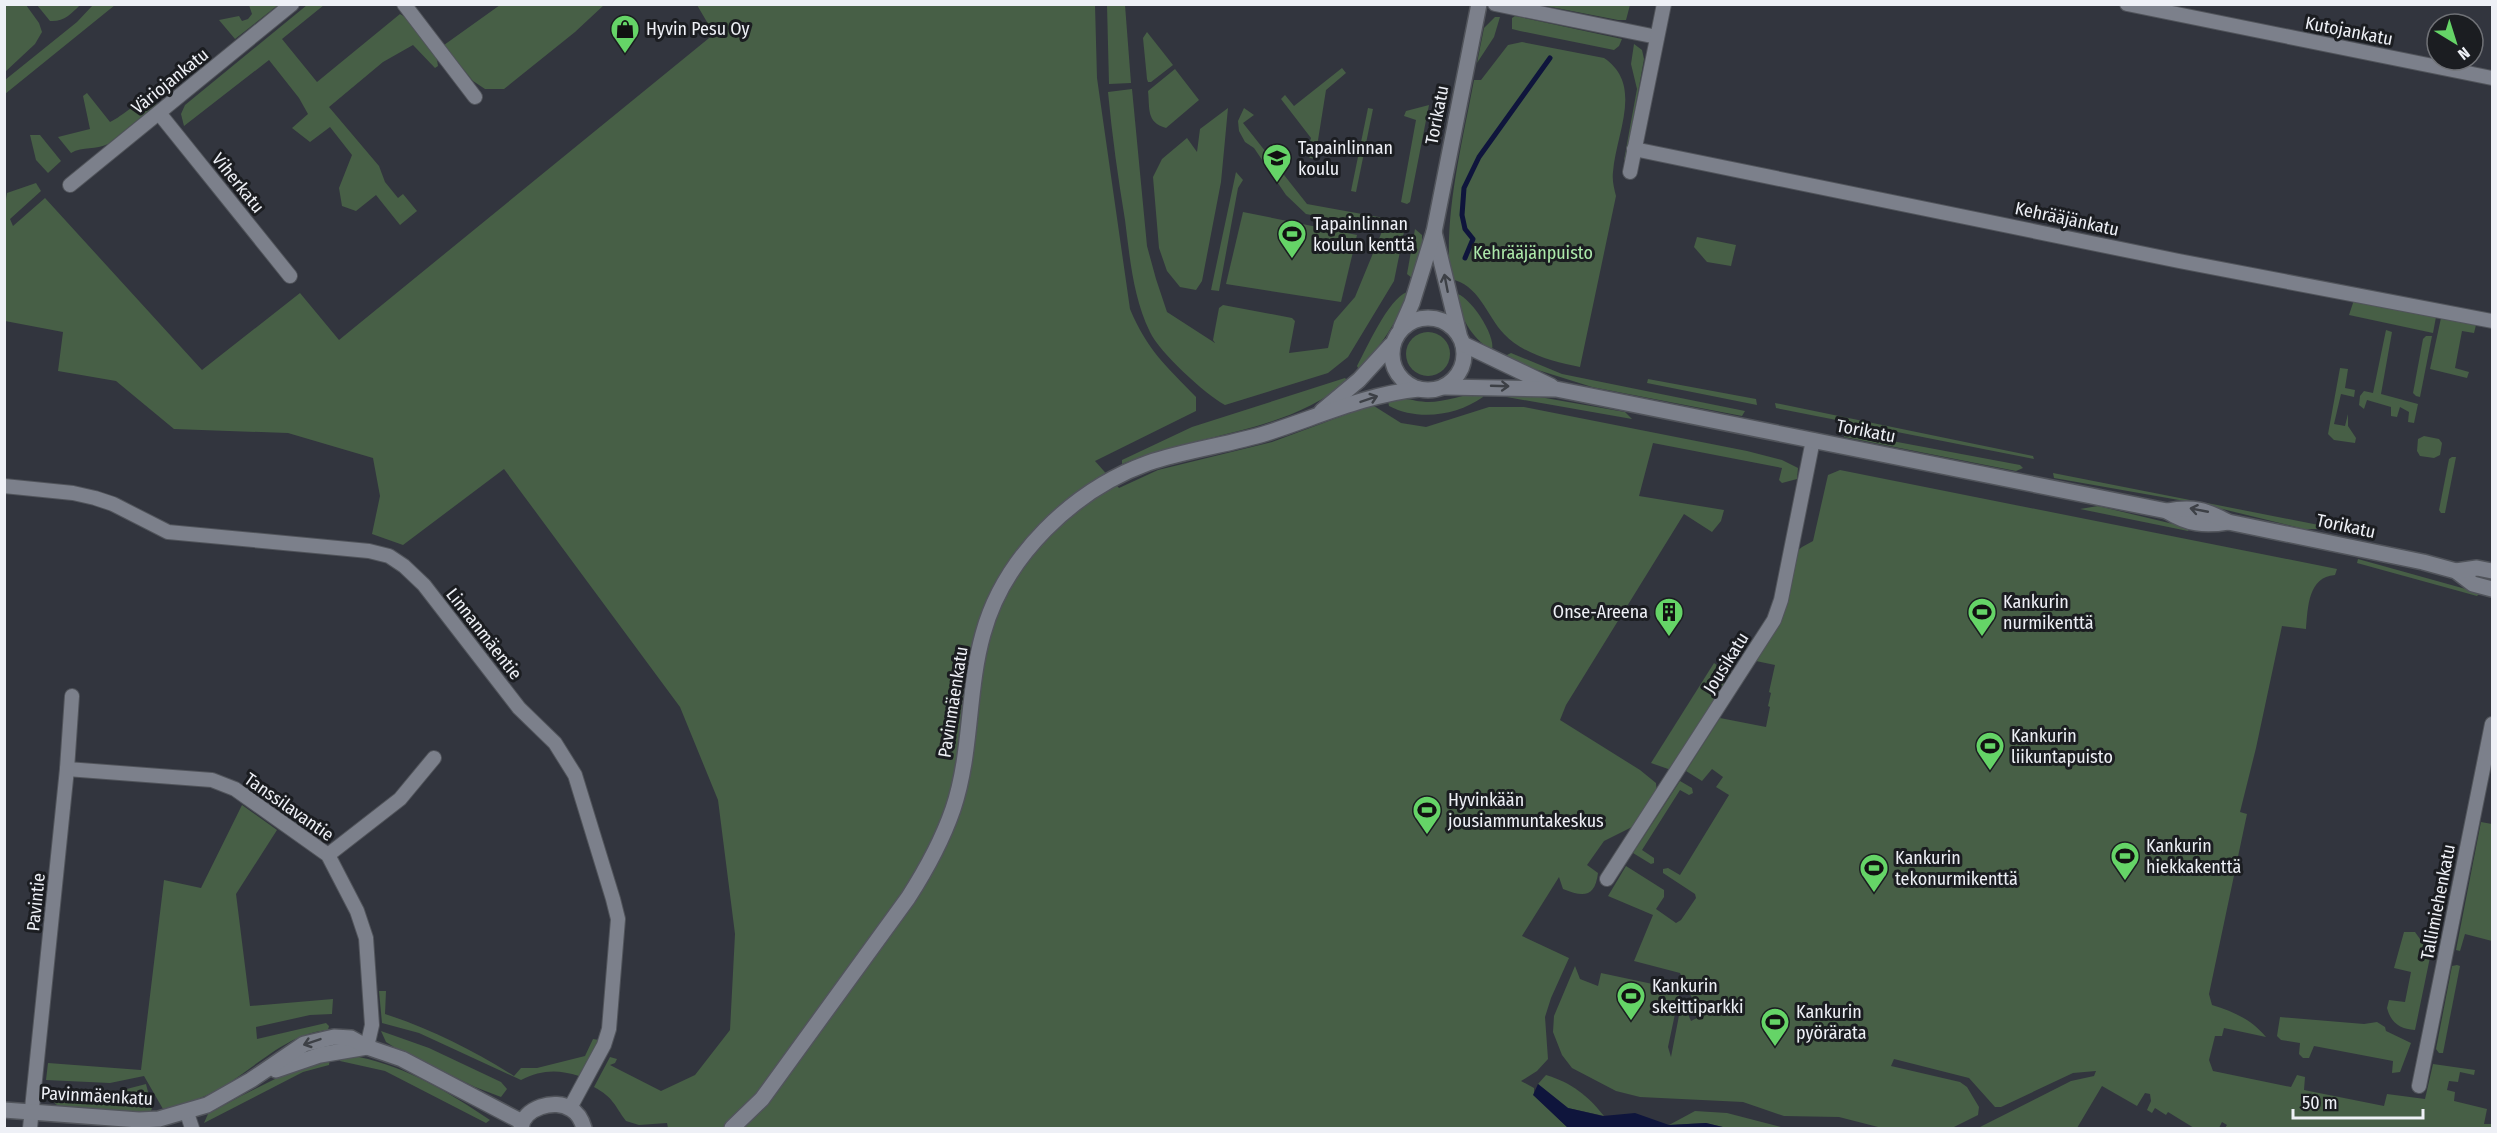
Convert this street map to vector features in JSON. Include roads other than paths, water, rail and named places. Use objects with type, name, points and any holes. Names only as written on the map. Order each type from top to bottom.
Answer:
[{"type":"street","name":"Väriojankatu","points":[[70,185],[292,4]]},
{"type":"street","points":[[405,4],[475,97]]},
{"type":"street","name":"Torikatu","points":[[1401,328],[1412,303],[1434,232],[1479,4]]},
{"type":"street","points":[[1495,4],[1657,37]]},
{"type":"street","points":[[1630,172],[1664,4]]},
{"type":"street","name":"Kutojankatu","points":[[2127,4],[2493,78]]},
{"type":"street","name":"Viherkatu","points":[[159,113],[290,276]]},
{"type":"street","name":"Kehrääjänkatu","points":[[1634,149],[2179,261],[2493,321]]},
{"type":"street","name":"Torikatu","points":[[1434,232],[1441,254],[1445,286],[1461,339],[1556,389]]},
{"type":"street","points":[[1433,318],[1442,320],[1461,339],[1465,357],[1463,366],[1456,378],[1445,387],[1430,391],[1419,389],[1408,385],[1395,369],[1391,345],[1401,328],[1412,321],[1433,318]]},
{"type":"street","name":"Pavinmäenkatu","points":[[1319,414],[1359,380],[1391,345]]},
{"type":"street","name":"Torikatu","points":[[1445,387],[1556,389],[2167,511],[2185,507],[2209,512],[2228,522],[2456,571],[2477,568],[2493,571]]},
{"type":"street","name":"Pavinmäenkatu","points":[[732,1128],[743,1120],[768,1090],[902,907],[926,870],[953,808],[962,772],[983,634],[1010,575],[1047,528],[1098,487],[1130,470],[1266,433],[1393,392],[1419,389]]},
{"type":"street","name":"Jousikatu","points":[[1607,879],[1774,620],[1781,600],[1813,440]]},
{"type":"street","name":"Linnanmäentie","points":[[4,486],[73,492],[95,498],[113,504],[168,532],[369,551],[389,556],[404,566],[424,585],[519,708],[555,743],[565,758],[575,775],[613,899],[618,919],[609,1029],[604,1045],[570,1108]]},
{"type":"street","name":"Torikatu","points":[[2456,571],[2473,584],[2493,589]]},
{"type":"street","name":"Pavintie","points":[[30,1128],[67,769],[72,696]]},
{"type":"street","name":"Tallimiehenkatu","points":[[2419,1086],[2493,724]]},
{"type":"street","points":[[328,855],[400,799],[434,758]]},
{"type":"street","name":"Tanssilavantie","points":[[67,769],[212,780],[235,789],[328,855],[357,911],[366,938],[372,1025],[367,1047]]},
{"type":"street","name":"Pavinmäenkatu","points":[[4,1110],[139,1120],[159,1119],[187,1113],[207,1105],[251,1080],[304,1044],[319,1039],[351,1038],[367,1047],[402,1059],[521,1125]]},
{"type":"street","points":[[521,1125],[528,1114],[551,1104],[570,1108],[582,1122],[584,1128]]},
{"type":"street","points":[[187,1113],[192,1128]]},
{"type":"waterway","points":[[1465,258],[1473,239],[1465,229],[1462,215],[1464,188],[1479,157],[1550,58]]},
{"type":"place","name":"Hyvin Pesu Oy","points":[[625,54]]},
{"type":"place","name":"Tapainlinnan koulu","points":[[1277,184]]},
{"type":"place","name":"Tapainlinnan koulun kenttä","points":[[1292,260]]},
{"type":"place","name":"Onse-Areena","points":[[1669,638]]},
{"type":"place","name":"Kankurin nurmikenttä","points":[[1982,638]]},
{"type":"place","name":"Kankurin liikuntapuisto","points":[[1990,772]]},
{"type":"place","name":"Hyvinkään jousiammuntakeskus","points":[[1427,836]]},
{"type":"place","name":"Kankurin hiekkakenttä","points":[[2125,882]]},
{"type":"place","name":"Kankurin tekonurmikenttä","points":[[1874,894]]},
{"type":"place","name":"Kankurin skeittiparkki","points":[[1631,1022]]},
{"type":"place","name":"Kankurin pyörärata","points":[[1775,1048]]},
{"type":"park label","name":"Kehrääjänpuisto","points":[[1533,253]]}]
